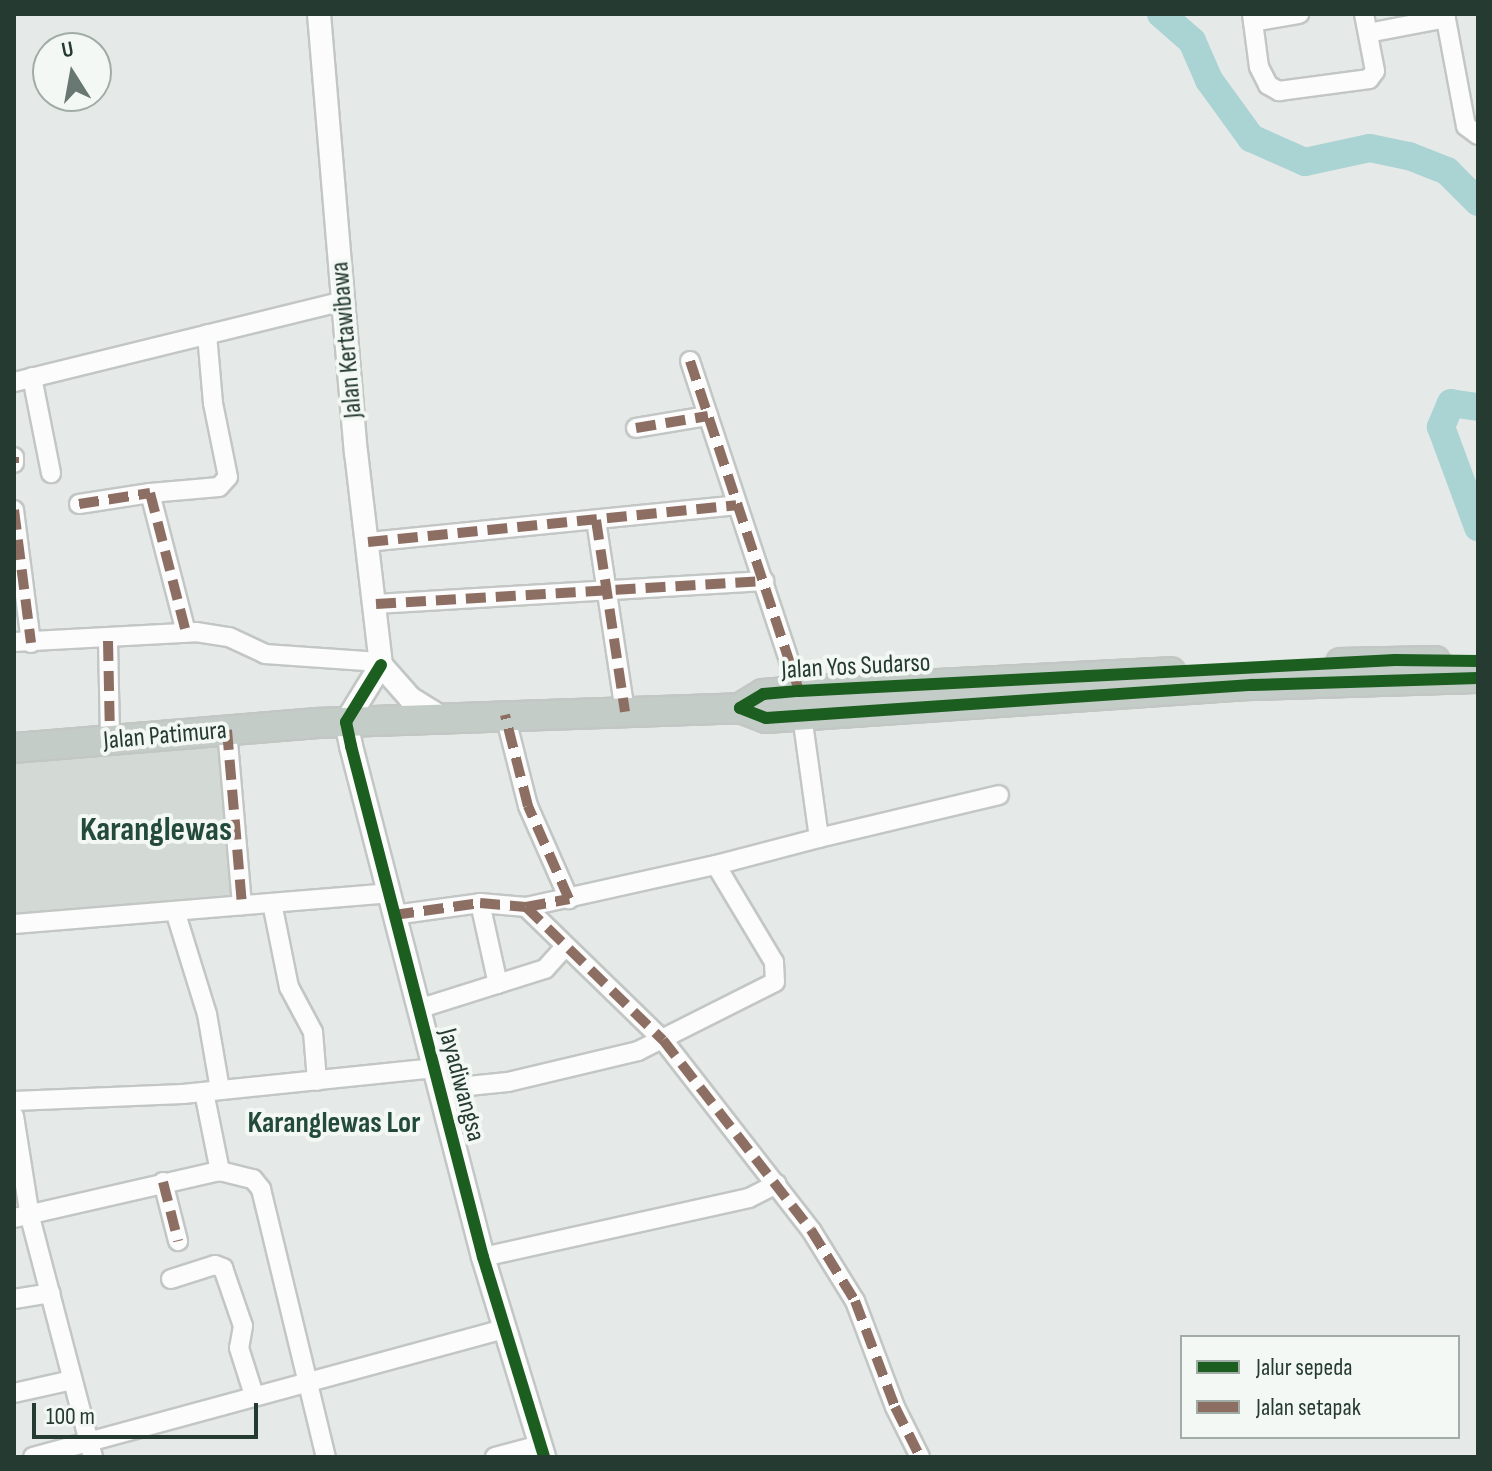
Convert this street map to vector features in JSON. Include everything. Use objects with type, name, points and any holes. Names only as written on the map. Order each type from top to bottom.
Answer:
[{"type":"highway","name":"Jalan Yos Sudarso","points":[[346,722],[740,708],[766,718],[801,704],[1252,685],[1468,670]]},
{"type":"highway","name":"Jalan Patimura","points":[[14,748],[346,722]]},
{"type":"street","name":"Jalan Kertawibawa","points":[[319,14],[380,663]]},
{"type":"street","points":[[1299,14],[1252,18],[1259,67],[1268,85],[1279,91],[1369,79],[1375,71],[1364,14]]},
{"type":"street","points":[[1368,33],[1446,16],[1466,126],[1478,135]]},
{"type":"street","points":[[51,473],[23,380],[344,301]]},
{"type":"street","points":[[79,504],[219,487],[228,477],[213,403],[207,334]]},
{"type":"street","points":[[690,361],[764,581],[801,704],[819,838]]},
{"type":"street","points":[[636,428],[708,416]]},
{"type":"street","points":[[150,493],[186,632]]},
{"type":"street","points":[[368,542],[736,505]]},
{"type":"street","points":[[14,510],[23,643],[108,641],[186,632],[229,637],[265,654],[380,663],[410,698],[444,719]]},
{"type":"street","points":[[596,520],[625,712]]},
{"type":"street","points":[[376,604],[764,581]]},
{"type":"street","points":[[108,641],[110,740]]},
{"type":"street","points":[[346,722],[380,663]]},
{"type":"street","points":[[505,715],[528,806],[569,899]]},
{"type":"street","name":"Jayadiwangsa","points":[[346,722],[483,1257],[542,1451]]},
{"type":"street","points":[[227,730],[242,905]]},
{"type":"street","points":[[14,924],[176,914],[272,903],[480,903],[526,907],[716,865],[999,795]]},
{"type":"street","points":[[14,1101],[317,1081],[436,1079],[508,1082],[655,1044],[770,986],[777,976],[774,962],[716,865]]},
{"type":"street","points":[[272,903],[289,987],[313,1032],[317,1081]]},
{"type":"street","points":[[480,903],[498,984]]},
{"type":"street","points":[[526,907],[655,1044],[777,1184],[855,1301],[895,1407],[920,1457]]},
{"type":"street","points":[[176,914],[207,1014],[220,1171]]},
{"type":"street","points":[[418,1009],[549,967],[565,947]]},
{"type":"street","points":[[14,1116],[22,1218],[51,1293],[91,1448]]},
{"type":"street","points":[[22,1218],[163,1182],[220,1171],[243,1173],[261,1189],[326,1457]]},
{"type":"street","points":[[163,1182],[178,1241]]},
{"type":"street","points":[[483,1257],[749,1198],[777,1184]]},
{"type":"street","points":[[171,1279],[215,1265],[223,1268],[243,1326],[239,1348],[254,1395]]},
{"type":"street","points":[[14,1299],[51,1293]]},
{"type":"street","points":[[33,1457],[91,1448],[309,1379],[504,1329]]},
{"type":"street","points":[[14,1393],[72,1380]]},
{"type":"street","points":[[495,1457],[542,1451]]},
{"type":"shaded area","points":[[222,735],[242,904],[14,923],[14,749]]},
{"type":"waterway","points":[[1161,14],[1192,41],[1209,80],[1251,138],[1305,162],[1370,148],[1409,156],[1447,171],[1478,202]]},
{"type":"waterway","points":[[1478,407],[1451,403],[1441,427],[1478,527]]},
{"type":"marked path","points":[[690,361],[799,691]]},
{"type":"marked path","points":[[636,428],[708,416]]},
{"type":"marked path","points":[[14,457],[14,463]]},
{"type":"marked path","points":[[79,504],[150,493],[186,632]]},
{"type":"marked path","points":[[368,542],[736,505]]},
{"type":"marked path","points":[[14,510],[31,643]]},
{"type":"marked path","points":[[596,520],[625,712]]},
{"type":"marked path","points":[[376,604],[764,581]]},
{"type":"marked path","points":[[108,641],[110,740]]},
{"type":"marked path","points":[[394,915],[480,903],[526,907],[569,899],[528,806],[505,715]]},
{"type":"marked path","points":[[227,730],[242,905]]},
{"type":"marked path","points":[[526,907],[663,1040],[811,1230],[855,1301],[895,1407],[920,1457]]},
{"type":"marked path","points":[[163,1182],[178,1241]]},
{"type":"cycle path","points":[[740,708],[763,694],[799,691],[1395,660],[1478,661]]},
{"type":"cycle path","points":[[381,665],[346,722],[483,1257],[544,1457]]},
{"type":"cycle path","points":[[740,708],[766,718],[1252,685],[1478,678]]},
{"type":"district","name":"Karanglewas","points":[[156,830]]},
{"type":"district","name":"Karanglewas Lor","points":[[334,1123]]}]
